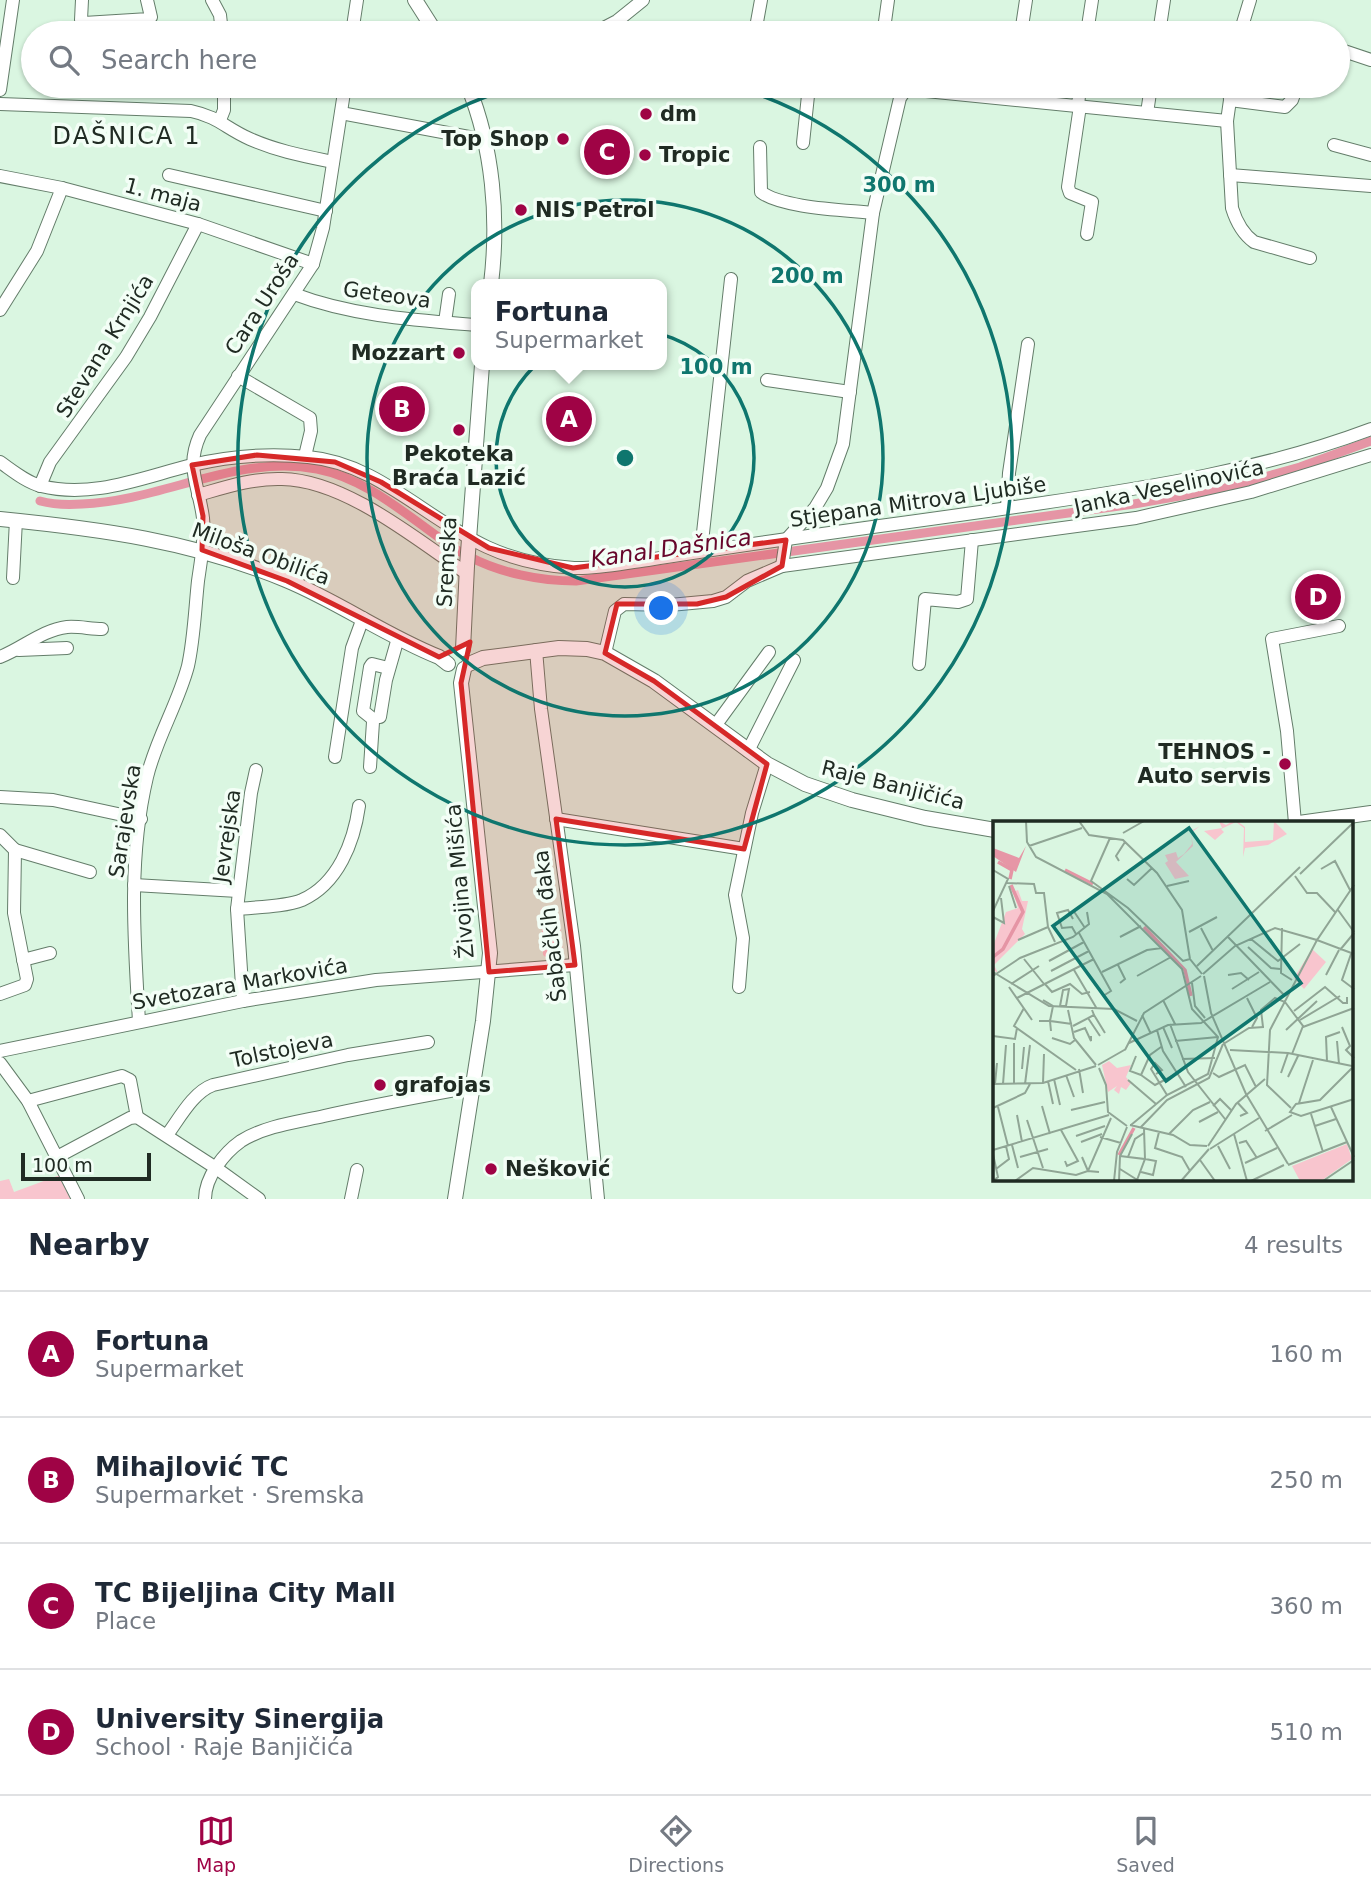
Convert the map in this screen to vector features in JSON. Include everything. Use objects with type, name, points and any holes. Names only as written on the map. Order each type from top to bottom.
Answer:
[{"type":"main road","points":[[415,0],[428,21]]},
{"type":"main road","points":[[473,98],[491,164],[496,249],[492,279]]},
{"type":"main road","name":"Sremska","points":[[459,658],[482,370]]},
{"type":"main road","name":"Miloša Obilića","points":[[0,519],[90,528],[202,550],[287,581],[398,638],[459,658]]},
{"type":"main road","name":"Raje Banjičića","points":[[459,658],[574,648],[605,653],[654,681],[767,764],[805,784],[852,800],[925,818],[993,830]]},
{"type":"main road","name":"Živojina Mišića","points":[[455,1199],[490,953],[459,658]]},
{"type":"main road","points":[[1319,821],[1371,813]]},
{"type":"street","points":[[0,90],[13,0]]},
{"type":"street","points":[[82,0],[82,21]]},
{"type":"street","points":[[116,21],[151,18],[147,0]]},
{"type":"street","points":[[212,0],[221,21]]},
{"type":"street","points":[[354,21],[357,0]]},
{"type":"street","points":[[617,21],[643,0]]},
{"type":"street","points":[[757,21],[761,0]]},
{"type":"street","points":[[885,21],[888,0]]},
{"type":"street","points":[[1023,21],[1026,0]]},
{"type":"street","points":[[1089,21],[1092,0]]},
{"type":"street","points":[[1161,21],[1164,0]]},
{"type":"street","points":[[1244,21],[1250,0]]},
{"type":"street","points":[[1350,54],[1371,60]]},
{"type":"street","points":[[220,120],[224,110],[224,98]]},
{"type":"street","name":"Cara Uroša","points":[[202,550],[203,516],[193,467],[193,449],[313,264],[326,211],[343,98]]},
{"type":"street","points":[[803,143],[808,98]]},
{"type":"street","points":[[783,563],[786,543],[815,508],[837,467],[843,444],[873,214],[900,98]]},
{"type":"street","points":[[1042,98],[1079,106],[1227,121]]},
{"type":"street","points":[[1079,98],[1068,187],[1070,193],[1092,202],[1087,234]]},
{"type":"street","points":[[1147,113],[1149,98]]},
{"type":"street","points":[[1293,98],[1285,107],[1230,100],[1227,121],[1232,208],[1247,236],[1254,242],[1310,258]]},
{"type":"street","points":[[0,104],[165,109],[209,115],[234,132],[262,144],[295,155],[334,162]]},
{"type":"street","points":[[341,113],[485,140]]},
{"type":"street","points":[[1334,145],[1371,155]]},
{"type":"street","points":[[760,147],[761,192],[766,197],[790,203],[873,214]]},
{"type":"street","points":[[169,175],[326,211]]},
{"type":"street","points":[[1230,175],[1371,186]]},
{"type":"street","name":"1. maja","points":[[0,176],[62,188],[198,224],[313,264]]},
{"type":"street","points":[[0,310],[37,251],[62,188]]},
{"type":"street","name":"Stevana Krnjića","points":[[40,486],[50,462],[138,337],[198,224]]},
{"type":"street","points":[[701,551],[731,279]]},
{"type":"street","name":"Geteova","points":[[294,294],[318,303],[354,310],[471,325]]},
{"type":"street","points":[[445,322],[449,294]]},
{"type":"street","points":[[1007,508],[1012,447],[1028,344]]},
{"type":"street","name":"Cara Uroša","points":[[239,376],[310,418],[311,431],[305,456]]},
{"type":"street","points":[[767,380],[850,392]]},
{"type":"street","name":"Stjepana Mitrova Ljubiše","points":[[40,486],[63,489],[114,486],[257,455],[305,456],[335,462],[358,471],[398,491],[489,548],[509,555],[573,568],[786,543],[1180,482],[1250,467],[1321,447],[1371,429]]},
{"type":"street","name":"Janka Veselinovića","points":[[605,653],[615,611],[624,604],[670,605],[713,601],[726,597],[747,582],[783,563],[972,540],[1166,512],[1251,492],[1371,454]]},
{"type":"street","points":[[0,462],[25,480],[40,486]]},
{"type":"street","points":[[198,494],[246,481],[284,478],[313,485],[348,496],[467,569]]},
{"type":"street","points":[[12,578],[16,520]]},
{"type":"street","points":[[919,664],[923,602],[928,599],[964,602],[967,599],[972,540]]},
{"type":"street","name":"Sarajevska","points":[[139,1021],[134,959],[134,885],[141,819],[147,775],[188,666],[202,550]]},
{"type":"street","points":[[335,757],[352,648],[363,618]]},
{"type":"street","points":[[1297,821],[1287,731],[1272,639],[1339,626]]},
{"type":"street","points":[[0,657],[18,650],[44,634],[68,627],[102,629]]},
{"type":"street","points":[[380,717],[388,668],[398,638]]},
{"type":"street","points":[[18,650],[68,648]]},
{"type":"street","name":"Šabačkih đaka","points":[[536,650],[541,709],[575,965],[598,1199]]},
{"type":"street","points":[[715,726],[769,652]]},
{"type":"street","points":[[748,751],[794,660]]},
{"type":"street","points":[[370,767],[373,719],[363,711],[370,667],[375,664],[388,668]]},
{"type":"street","points":[[739,987],[743,938],[735,895],[744,849],[767,764]]},
{"type":"street","name":"Jevrejska","points":[[243,1001],[238,891],[256,770]]},
{"type":"street","points":[[0,797],[53,800],[141,819]]},
{"type":"street","name":"Jevrejska","points":[[237,909],[300,901],[313,893],[345,857],[354,834],[359,806]]},
{"type":"street","points":[[556,819],[744,849]]},
{"type":"street","points":[[0,835],[15,850],[90,872]]},
{"type":"street","points":[[0,994],[25,985],[27,979],[14,913],[15,850]]},
{"type":"street","points":[[134,885],[238,891]]},
{"type":"street","points":[[23,960],[50,953]]},
{"type":"street","name":"Svetozara Markovića","points":[[0,1051],[243,1001],[376,980],[575,965]]},
{"type":"street","name":"Tolstojeva","points":[[167,1135],[196,1097],[213,1085],[348,1055],[428,1042]]},
{"type":"street","points":[[0,1063],[28,1101],[78,1199]]},
{"type":"street","points":[[28,1101],[122,1076],[130,1080],[137,1117]]},
{"type":"street","points":[[205,1199],[205,1192],[216,1168],[242,1141],[261,1132],[354,1109],[472,1087]]},
{"type":"street","points":[[57,1157],[130,1118],[137,1117],[259,1199]]},
{"type":"street","points":[[351,1199],[357,1170]]},
{"type":"highlighted area","points":[[257,455],[335,462],[381,482],[489,548],[573,568],[786,540],[782,566],[726,597],[697,604],[617,604],[605,653],[654,681],[767,764],[744,849],[556,819],[575,965],[489,972],[461,683],[470,642],[439,657],[287,581],[202,550],[203,516],[192,465]]},
{"type":"shaded area","points":[[541,908],[554,916],[559,914],[563,953],[558,960],[550,960],[543,955]]},
{"type":"shaded area","points":[[60,1175],[72,1199],[0,1199],[0,1181],[9,1179],[14,1192]]},
{"type":"waterway","name":"Kanal Dašnica","points":[[40,501],[67,505],[112,501],[257,468],[287,466],[317,469],[334,473],[367,488],[457,550],[480,562],[520,575],[576,581],[1134,504],[1225,488],[1300,467],[1371,441]]},
{"type":"place","name":"dm","points":[[646,114]]},
{"type":"place","name":"Top Shop","points":[[563,139]]},
{"type":"place","name":"TC Bijeljina City Mall","points":[[607,152]]},
{"type":"place","name":"Tropic","points":[[645,155]]},
{"type":"place","name":"NIS Petrol","points":[[521,210]]},
{"type":"place","name":"Mozzart","points":[[459,353]]},
{"type":"place","name":"Mihajlović TC","points":[[402,409]]},
{"type":"place","name":"Fortuna","points":[[569,419]]},
{"type":"place","name":"Pekoteka Braća Lazić","points":[[459,430]]},
{"type":"place","name":"University Sinergija","points":[[1318,597]]},
{"type":"place","name":"TEHNOS - Auto servis","points":[[1285,764]]},
{"type":"place","name":"grafojas","points":[[380,1085]]},
{"type":"place","name":"Nešković","points":[[491,1169]]},
{"type":"district","name":"DAŠNICA 1","points":[[127,136]]}]
